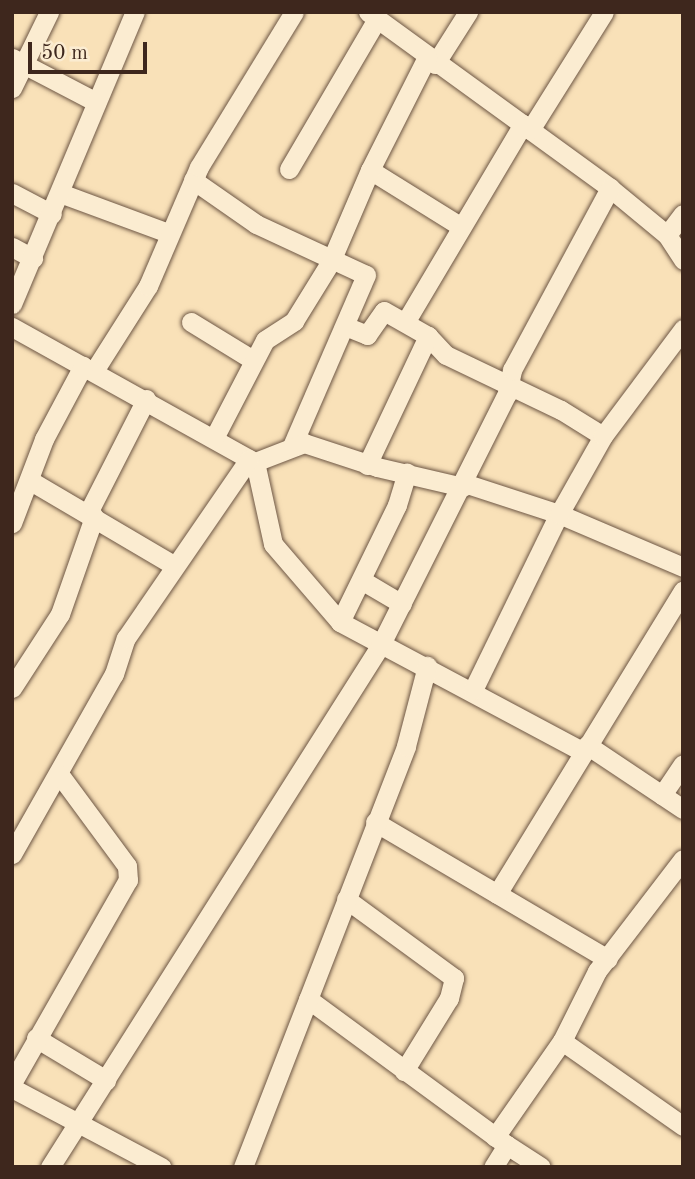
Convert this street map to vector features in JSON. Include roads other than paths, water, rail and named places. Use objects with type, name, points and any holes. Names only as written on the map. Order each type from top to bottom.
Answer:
[{"type":"street","points":[[12,88],[18,61],[49,12]]},
{"type":"street","points":[[12,304],[135,12]]},
{"type":"street","points":[[12,523],[44,439],[89,368],[148,286],[168,233],[193,180],[294,12]]},
{"type":"street","points":[[214,438],[253,360],[270,333],[295,321],[331,261],[370,170],[431,60],[468,12]]},
{"type":"street","points":[[406,321],[460,226],[604,12]]},
{"type":"street","points":[[289,169],[372,15],[610,188],[667,235],[683,260]]},
{"type":"street","points":[[18,61],[96,102]]},
{"type":"street","points":[[370,170],[460,226]]},
{"type":"street","points":[[193,180],[256,224],[366,275],[293,444]]},
{"type":"street","points":[[50,1167],[380,646],[511,386],[512,370],[610,188]]},
{"type":"street","points":[[60,193],[168,233]]},
{"type":"street","points":[[12,194],[52,214]]},
{"type":"street","points":[[667,235],[683,214]]},
{"type":"street","points":[[12,247],[33,258]]},
{"type":"street","points":[[345,326],[367,335],[384,311],[406,321],[428,336],[446,355],[511,386],[603,436]]},
{"type":"street","points":[[191,323],[253,360]]},
{"type":"street","points":[[12,327],[252,460],[273,544],[340,622],[380,646],[427,666],[585,748],[683,809]]},
{"type":"street","points":[[472,690],[559,514],[603,436],[683,329]]},
{"type":"street","points":[[367,465],[428,336]]},
{"type":"street","points":[[12,688],[60,614],[91,515],[146,399]]},
{"type":"street","points":[[12,854],[60,775],[114,674],[126,638],[252,460],[293,444],[309,444],[367,465],[463,485],[559,514],[683,568]]},
{"type":"street","points":[[340,622],[363,581],[407,472]]},
{"type":"street","points":[[29,480],[176,566]]},
{"type":"street","points":[[363,581],[402,604]]},
{"type":"street","points":[[497,894],[683,590]]},
{"type":"street","points":[[243,1167],[406,746],[427,666]]},
{"type":"street","points":[[662,795],[683,764]]},
{"type":"street","points":[[60,775],[127,866],[128,880],[36,1038],[12,1085],[135,1161],[161,1167]]},
{"type":"street","points":[[375,822],[608,959]]},
{"type":"street","points":[[493,1167],[501,1141],[562,1041],[589,984],[683,859]]},
{"type":"street","points":[[346,899],[454,978],[449,998],[404,1071]]},
{"type":"street","points":[[308,999],[501,1141],[541,1167]]},
{"type":"street","points":[[36,1038],[106,1080]]},
{"type":"street","points":[[562,1041],[683,1126]]}]
